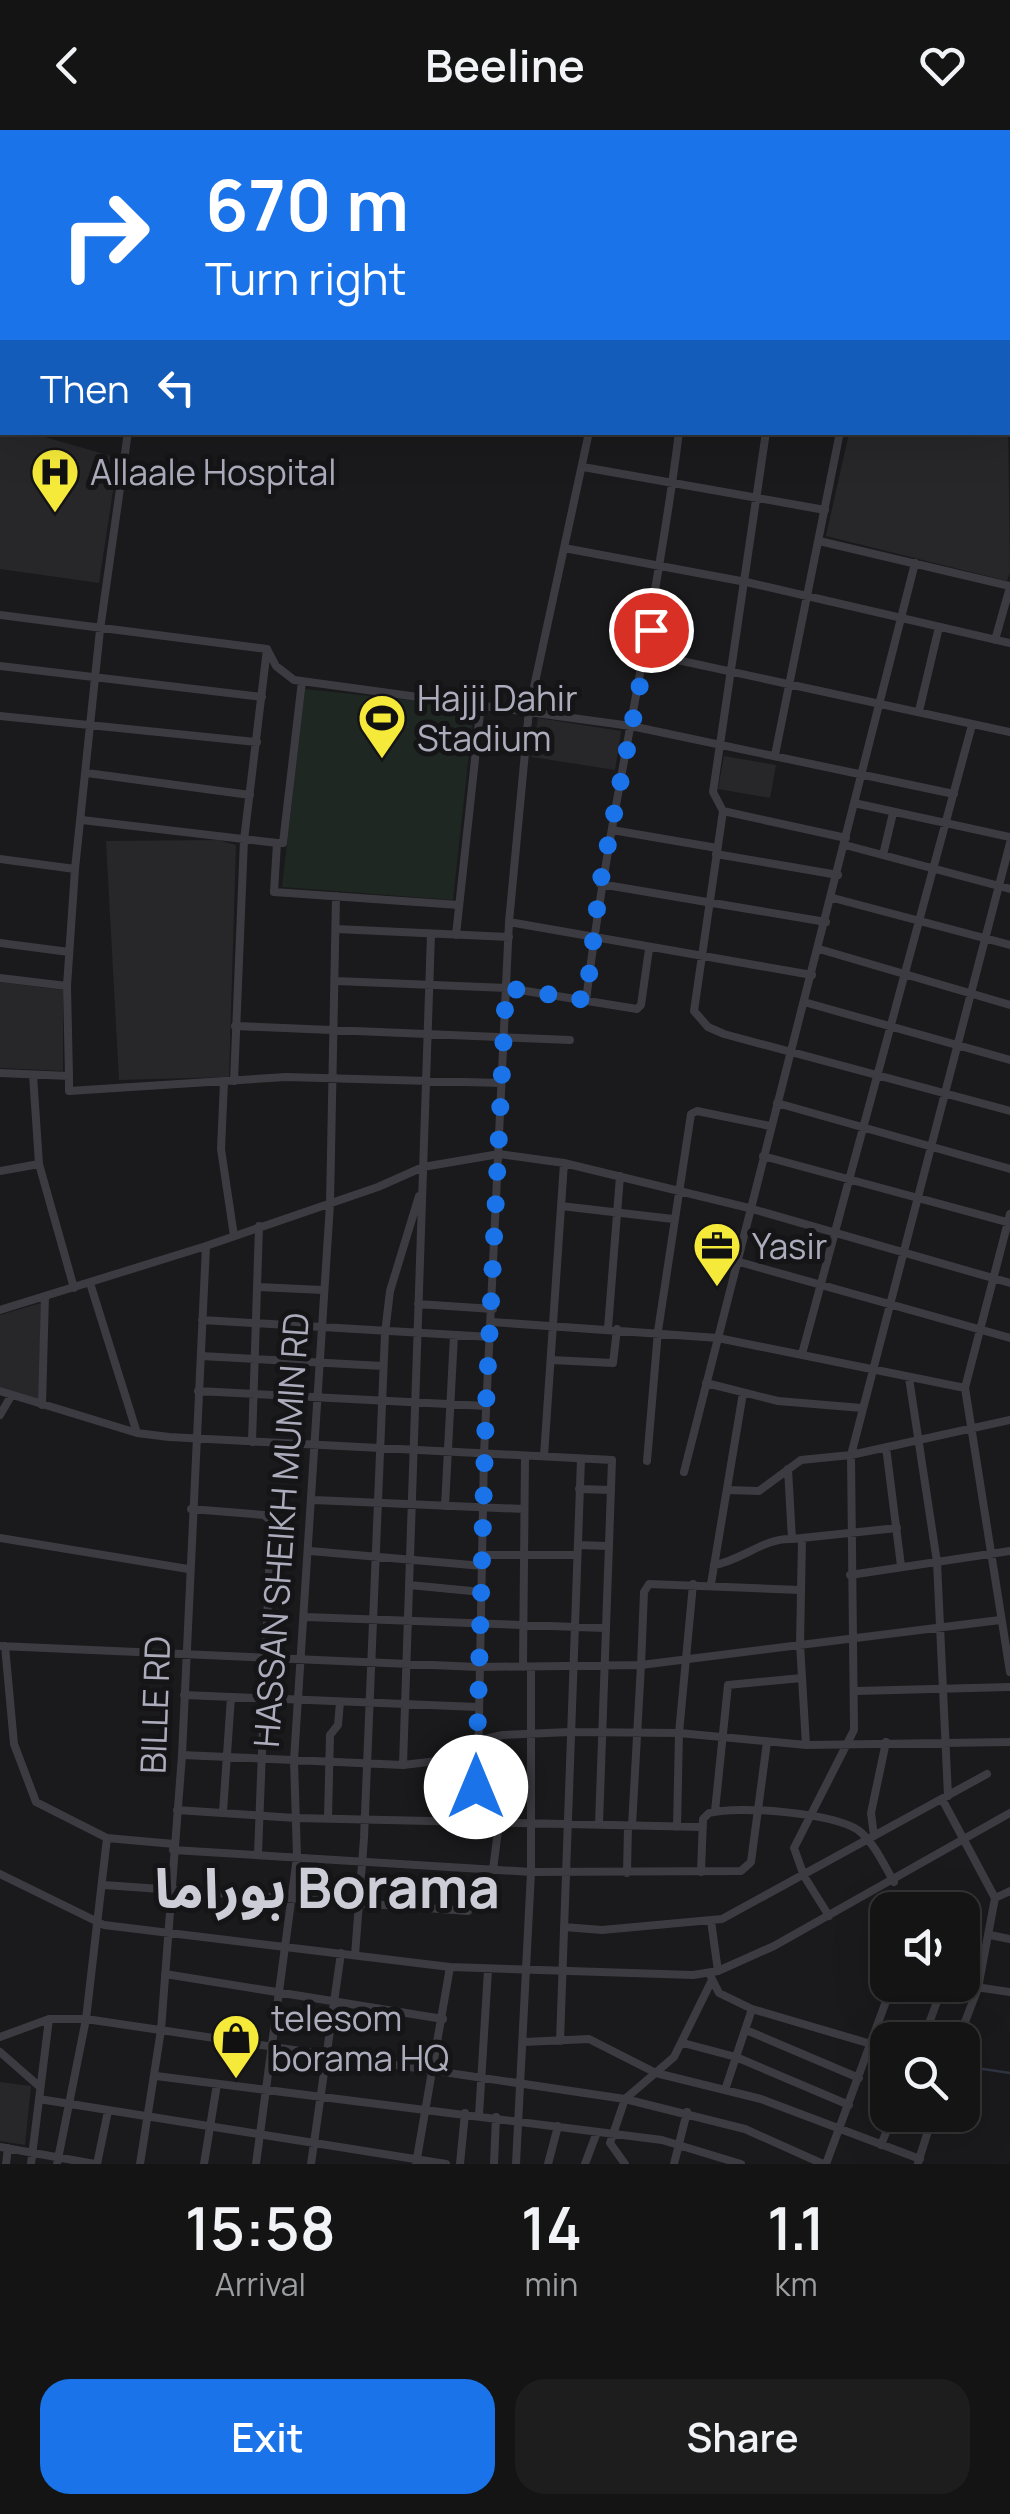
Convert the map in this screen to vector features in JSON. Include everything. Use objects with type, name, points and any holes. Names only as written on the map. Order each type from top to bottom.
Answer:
[{"type":"street","points":[[128,435],[100,630],[94,724],[75,869],[67,986],[69,1091],[334,1078],[501,1084]]},
{"type":"street","points":[[477,1822],[484,1454],[510,922],[529,710],[588,435]]},
{"type":"street","points":[[586,1000],[600,884],[661,566],[679,435]]},
{"type":"street","points":[[766,435],[713,792],[723,811],[694,998],[698,1018],[724,1034],[1010,1111]]},
{"type":"street","points":[[776,754],[839,435]]},
{"type":"street","points":[[583,467],[826,510]]},
{"type":"street","points":[[819,541],[1010,587],[995,640]]},
{"type":"street","points":[[564,548],[746,582],[1010,643]]},
{"type":"street","points":[[684,1472],[776,1102],[833,898],[877,701],[915,562]]},
{"type":"street","points":[[0,615],[267,649]]},
{"type":"street","points":[[918,711],[939,627]]},
{"type":"street","points":[[267,649],[283,674],[302,681],[631,726],[954,794]]},
{"type":"street","points":[[234,1236],[221,1149],[235,1026],[244,840],[267,649]]},
{"type":"street","points":[[645,654],[1010,732]]},
{"type":"street","points":[[0,666],[262,697]]},
{"type":"street","points":[[82,820],[283,843],[302,681]]},
{"type":"street","points":[[456,935],[481,704]]},
{"type":"street","points":[[0,716],[256,742]]},
{"type":"street","points":[[802,1354],[972,724]]},
{"type":"street","points":[[87,774],[250,794]]},
{"type":"street","points":[[830,1916],[804,1876],[794,1848],[855,1725],[849,1535],[851,1455],[934,1146],[1010,840],[854,803]]},
{"type":"street","points":[[723,811],[846,841],[1010,889]]},
{"type":"street","points":[[883,854],[893,812]]},
{"type":"street","points":[[612,830],[838,876]]},
{"type":"street","points":[[278,843],[274,892],[459,905]]},
{"type":"street","points":[[0,859],[75,869]]},
{"type":"street","points":[[600,884],[826,922]]},
{"type":"street","name":"HASSAN SHEIKH MUMIN RD","points":[[256,2164],[297,1857],[294,1760],[314,1500],[330,1204],[336,896]]},
{"type":"street","points":[[833,898],[1010,945]]},
{"type":"street","points":[[510,922],[649,949],[812,974]]},
{"type":"street","points":[[336,929],[509,937]]},
{"type":"street","points":[[402,1766],[432,934]]},
{"type":"street","points":[[0,943],[69,952]]},
{"type":"street","points":[[336,981],[506,988],[641,1007],[649,949]]},
{"type":"street","points":[[819,949],[1010,1005]]},
{"type":"street","points":[[0,978],[67,986]]},
{"type":"street","points":[[804,1002],[1010,1060]]},
{"type":"street","points":[[235,1026],[570,1040]]},
{"type":"street","points":[[0,1073],[69,1076]]},
{"type":"street","points":[[34,1075],[40,1164],[74,1288]]},
{"type":"street","points":[[776,1102],[1010,1169]]},
{"type":"street","points":[[647,1461],[658,1331],[673,1218],[693,1112],[770,1126]]},
{"type":"street","points":[[0,1310],[206,1246],[423,1167],[500,1154],[564,1163],[749,1208],[1010,1283]]},
{"type":"street","points":[[763,1156],[920,1200],[1009,1220],[965,1388],[1010,1672]]},
{"type":"street","points":[[544,1456],[564,1163]]},
{"type":"street","points":[[0,1171],[40,1164]]},
{"type":"street","points":[[551,1360],[613,1363],[620,1176]]},
{"type":"street","points":[[355,1955],[363,1862],[385,1332],[390,1290],[422,1187]]},
{"type":"street","points":[[561,1206],[673,1218]]},
{"type":"street","points":[[252,1442],[259,1226]]},
{"type":"street","name":"BILLE RD","points":[[140,2164],[161,2030],[182,1756],[206,1246]]},
{"type":"street","points":[[736,1260],[1010,1338]]},
{"type":"street","points":[[90,1283],[138,1433]]},
{"type":"street","points":[[258,1288],[323,1290]]},
{"type":"street","points":[[42,1405],[45,1296]]},
{"type":"street","points":[[418,1304],[493,1308]]},
{"type":"street","points":[[202,1320],[491,1337]]},
{"type":"street","points":[[492,1322],[718,1338],[965,1388]]},
{"type":"street","points":[[445,1506],[454,1335]]},
{"type":"street","points":[[201,1356],[383,1366]]},
{"type":"street","points":[[909,1378],[943,1628],[945,1798],[995,1898],[980,1979]]},
{"type":"street","points":[[706,1383],[743,1393],[862,1408]]},
{"type":"street","points":[[0,1391],[138,1433],[612,1460],[599,1824]]},
{"type":"street","points":[[198,1391],[486,1406]]},
{"type":"street","points":[[711,1584],[743,1393]]},
{"type":"street","points":[[0,1415],[11,1396]]},
{"type":"street","points":[[727,1490],[754,1493],[801,1460],[851,1455],[1010,1420]]},
{"type":"street","points":[[886,1447],[901,1566]]},
{"type":"street","points":[[516,2164],[530,1872],[531,1734],[523,1628],[525,1456]]},
{"type":"street","points":[[560,2041],[581,1459]]},
{"type":"street","points":[[788,1468],[797,1539],[806,1745]]},
{"type":"street","points":[[579,1489],[611,1490]]},
{"type":"street","points":[[314,1500],[524,1508]]},
{"type":"street","points":[[191,1509],[270,1518],[258,1854]]},
{"type":"street","points":[[714,1566],[733,1562],[778,1539],[896,1528]]},
{"type":"street","points":[[0,1538],[188,1569]]},
{"type":"street","points":[[484,1555],[608,1546]]},
{"type":"street","points":[[310,1551],[484,1566]]},
{"type":"street","points":[[850,1575],[1010,1551]]},
{"type":"street","points":[[627,1872],[646,1588],[661,1582],[800,1590]]},
{"type":"street","points":[[677,1827],[679,1733],[693,1584]]},
{"type":"street","points":[[409,1586],[482,1592]]},
{"type":"street","points":[[306,1617],[523,1628],[605,1628]]},
{"type":"street","points":[[767,1742],[748,1866],[741,1872],[530,1872],[174,1847],[107,1838],[44,1808],[31,1794],[14,1744],[3,1646],[571,1668],[685,1662],[852,1636],[1000,1620]]},
{"type":"street","points":[[716,1811],[728,1684],[802,1678]]},
{"type":"street","points":[[856,1691],[1010,1687]]},
{"type":"street","points":[[184,1695],[477,1707]]},
{"type":"street","points":[[223,1812],[231,1697]]},
{"type":"street","points":[[328,1818],[330,1735],[338,1725],[340,1702]]},
{"type":"street","points":[[182,1756],[402,1766],[462,1758],[476,1752],[489,1738],[569,1732],[679,1733],[806,1745],[1010,1742]]},
{"type":"street","points":[[886,1742],[871,1813],[871,1838],[894,1882]]},
{"type":"street","points":[[564,1927],[593,1930],[710,1922],[804,1876],[987,1774]]},
{"type":"street","points":[[177,1810],[295,1818],[703,1827]]},
{"type":"street","points":[[702,1872],[705,1816],[716,1811],[811,1817],[843,1824],[871,1838]]},
{"type":"street","points":[[0,1874],[96,1923],[450,1967],[713,1975],[894,1882],[1010,1813]]},
{"type":"street","points":[[493,1870],[499,1822]]},
{"type":"street","points":[[58,2161],[86,2019],[107,1838]]},
{"type":"street","points":[[104,1885],[468,1911]]},
{"type":"street","points":[[995,1898],[1010,1890]]},
{"type":"street","points":[[710,1922],[718,1993],[752,2009],[870,2044]]},
{"type":"street","points":[[990,1936],[1010,1939]]},
{"type":"street","points":[[310,2164],[341,1953]]},
{"type":"street","points":[[417,2162],[450,1967]]},
{"type":"street","points":[[479,2115],[488,1970]]},
{"type":"street","points":[[165,1974],[444,2018]]},
{"type":"street","points":[[625,2164],[610,2143],[625,2099],[683,2043],[713,1975]]},
{"type":"street","points":[[980,1988],[1010,1992]]},
{"type":"street","points":[[725,2090],[752,2009]]},
{"type":"street","points":[[30,2164],[49,2019]]},
{"type":"street","points":[[1,2035],[49,2019],[86,2019],[625,2099],[745,2130],[824,2164],[870,2050]]},
{"type":"street","points":[[746,2030],[859,2078]]},
{"type":"street","points":[[524,2042],[589,2039],[656,2073],[725,2090],[840,2128],[919,2162],[928,2132]]},
{"type":"street","points":[[683,2043],[736,2057],[849,2105]]},
{"type":"street","points":[[0,2052],[40,2087]]},
{"type":"street","points":[[156,2076],[520,2119],[680,2143],[741,2164]]},
{"type":"street","points":[[204,2164],[218,2084]]},
{"type":"street","points":[[39,2099],[446,2164]]},
{"type":"street","points":[[6,2164],[4,2148],[58,2161],[96,2164],[108,2111]]},
{"type":"street","points":[[674,2164],[687,2112]]},
{"type":"street","points":[[460,2164],[465,2113]]},
{"type":"street","points":[[494,2164],[496,2116]]},
{"type":"street","points":[[548,2164],[558,2126]]},
{"type":"street","points":[[585,2164],[597,2132]]},
{"type":"street","points":[[881,2144],[886,2132]]},
{"type":"shaded area","name":"Allaale Hospital","points":[[0,435],[38,435],[118,458],[99,583],[0,569]]},
{"type":"shaded area","points":[[849,435],[1008,435],[1007,581],[826,536]]},
{"type":"shaded area","name":"Hajji Dahir Stadium","points":[[305,689],[474,707],[453,900],[282,887]]},
{"type":"shaded area","points":[[538,718],[621,731],[615,770],[532,757]]},
{"type":"shaded area","points":[[724,756],[776,765],[770,798],[718,789]]},
{"type":"shaded area","points":[[218,840],[236,845],[229,1077],[119,1080],[106,841]]},
{"type":"shaded area","points":[[0,982],[63,990],[63,1071],[0,1068]]},
{"type":"shaded area","points":[[41,1303],[40,1400],[0,1387],[0,1315]]},
{"type":"shaded area","points":[[0,2082],[31,2086],[25,2145],[0,2141]]},
{"type":"waterway","points":[[980,2069],[1010,2073]]},
{"type":"place","name":"Allaale Hospital","points":[[55,514]]},
{"type":"place","name":"Hajji Dahir Stadium","points":[[382,760]]},
{"type":"place","name":"Yasir","points":[[717,1288]]},
{"type":"place","name":"telesom borama HQ","points":[[236,2080]]},
{"type":"district","name":"بوراما Borama","points":[[327,1887]]},
{"type":"route","points":[[476,1787],[486,1406],[506,988],[586,1000],[600,884],[651,630]]}]
